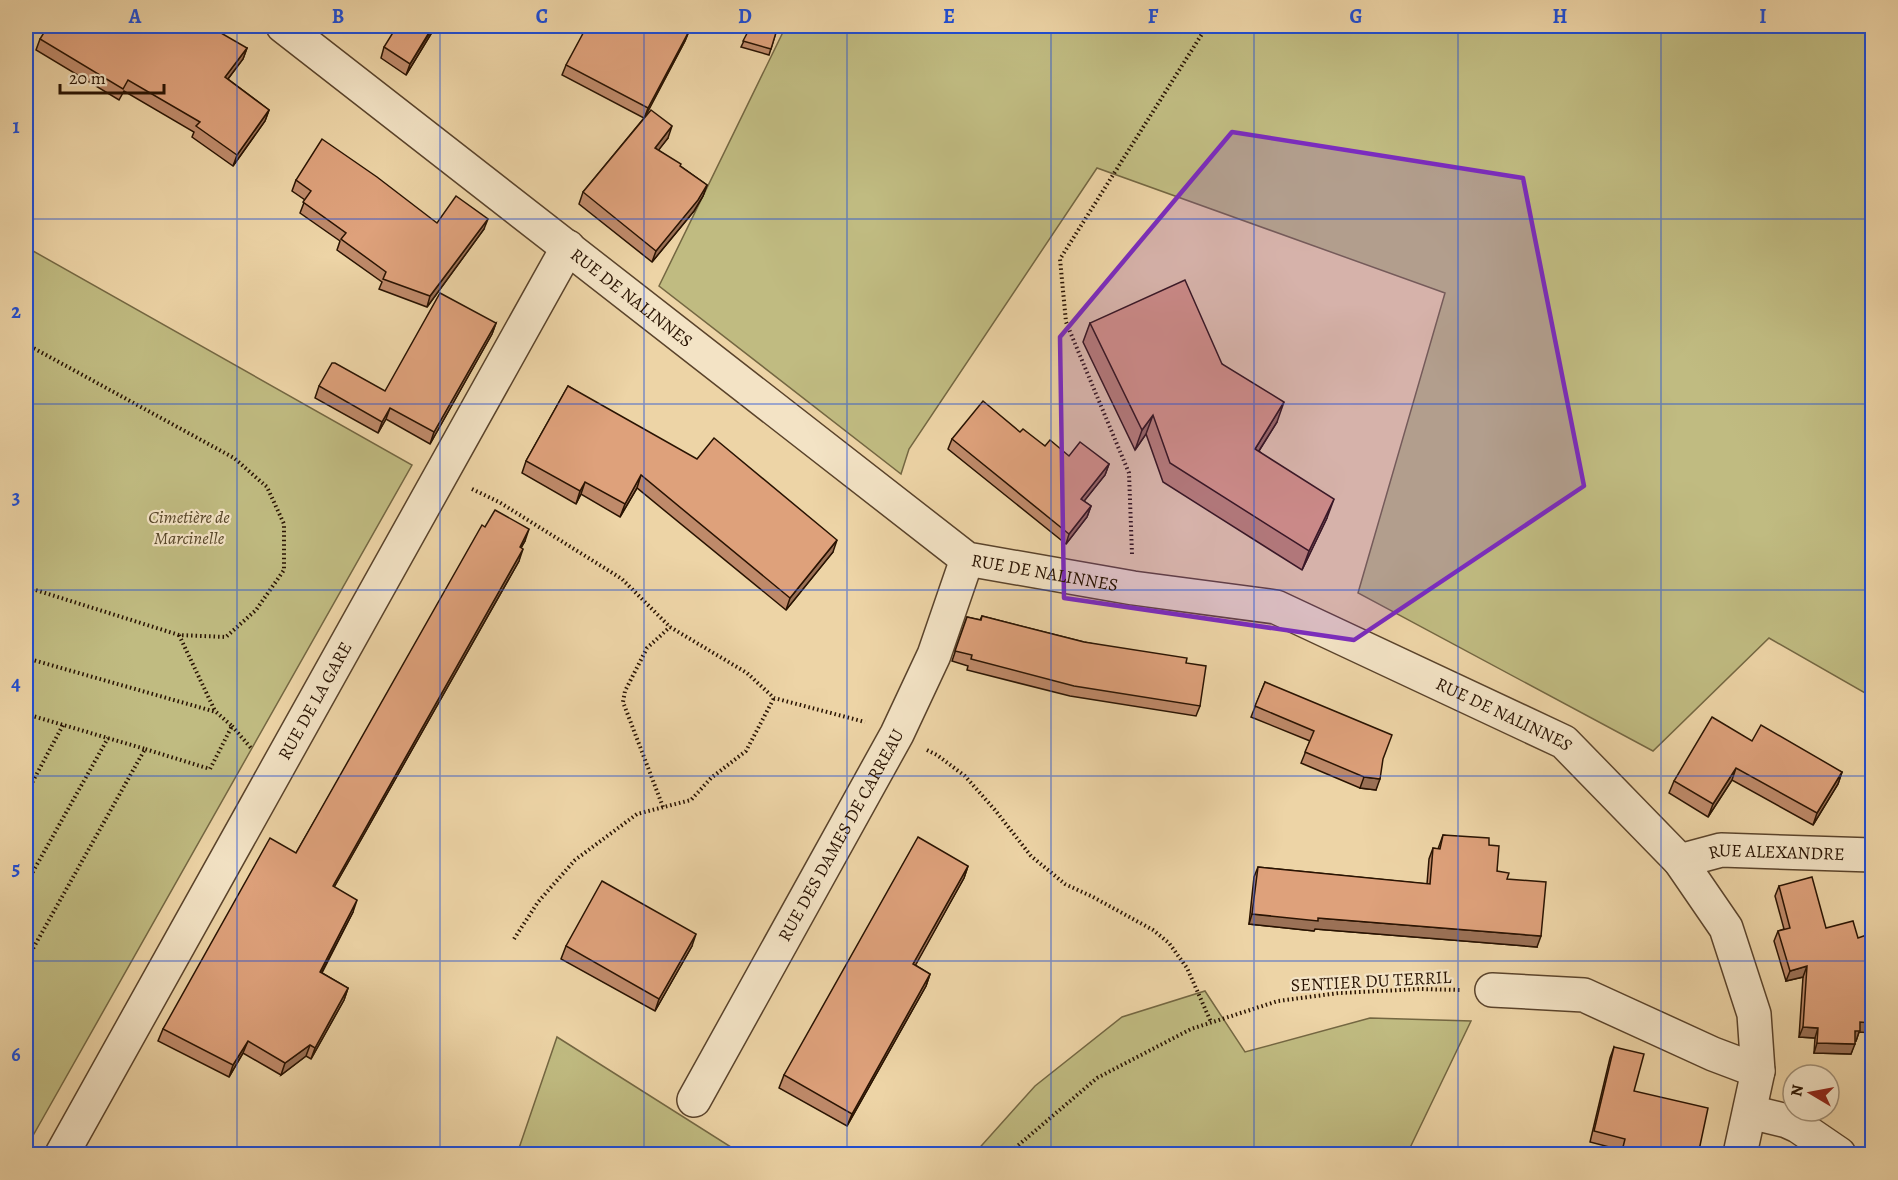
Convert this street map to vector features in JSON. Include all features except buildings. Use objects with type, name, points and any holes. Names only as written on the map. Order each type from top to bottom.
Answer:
[{"type":"street","name":"RUE DE NALINNES","points":[[283,26],[967,559],[1133,588],[1276,607],[1564,742],[1680,861],[1726,928],[1754,1014],[1758,1071],[1740,1155]]},
{"type":"street","name":"RUE DE LA GARE","points":[[62,1155],[568,247]]},
{"type":"street","name":"RUE DES DAMES DE CARREAU","points":[[694,1100],[897,734],[934,655],[967,559]]},
{"type":"street","name":"RUE ALEXANDRE","points":[[1680,861],[1721,850],[1872,855]]},
{"type":"street","points":[[1492,990],[1584,995],[1713,1054],[1758,1071]]},
{"type":"street","points":[[1750,1112],[1798,1126],[1839,1155]]},
{"type":"path","points":[[1133,588],[1129,473],[1066,322],[1060,260],[1207,26]]},
{"type":"path","points":[[26,344],[234,458],[267,488],[284,524],[284,570],[256,610],[226,637],[179,635],[26,587]]},
{"type":"path","points":[[442,474],[499,502],[622,579],[670,627],[747,673],[774,698],[857,719],[897,734],[937,755],[965,776],[995,810],[1030,856],[1065,884],[1094,897],[1153,930],[1169,943],[1187,968],[1211,1022]]},
{"type":"path","points":[[663,807],[623,702],[647,648],[670,627]]},
{"type":"path","points":[[26,714],[210,770],[232,726],[216,712],[179,635]]},
{"type":"path","points":[[26,658],[216,712]]},
{"type":"path","points":[[514,939],[538,902],[575,860],[637,814],[691,800],[711,778],[746,751],[774,698]]},
{"type":"path","points":[[26,794],[63,725]]},
{"type":"path","points":[[26,884],[108,738]]},
{"type":"path","points":[[26,961],[144,749]]},
{"type":"path","name":"SENTIER DU TERRIL","points":[[1008,1155],[1097,1078],[1191,1029],[1211,1022],[1278,1000],[1339,993],[1420,989],[1492,990]]},
{"type":"highlighted area","points":[[1232,132],[1523,178],[1584,486],[1354,640],[1064,598],[1060,337]]},
{"type":"green space","points":[[786,26],[1872,26],[1872,697],[1769,638],[1653,751],[1358,593],[1445,293],[1097,168],[909,449],[901,474],[659,286]]},
{"type":"green space","name":"Cimetière de Marcinelle","points":[[26,247],[412,465],[26,1148]]},
{"type":"green space","points":[[1205,991],[1245,1052],[1370,1018],[1471,1021],[1407,1154],[974,1154],[1035,1086],[1122,1017]]},
{"type":"green space","points":[[557,1037],[742,1154],[517,1154]]}]
